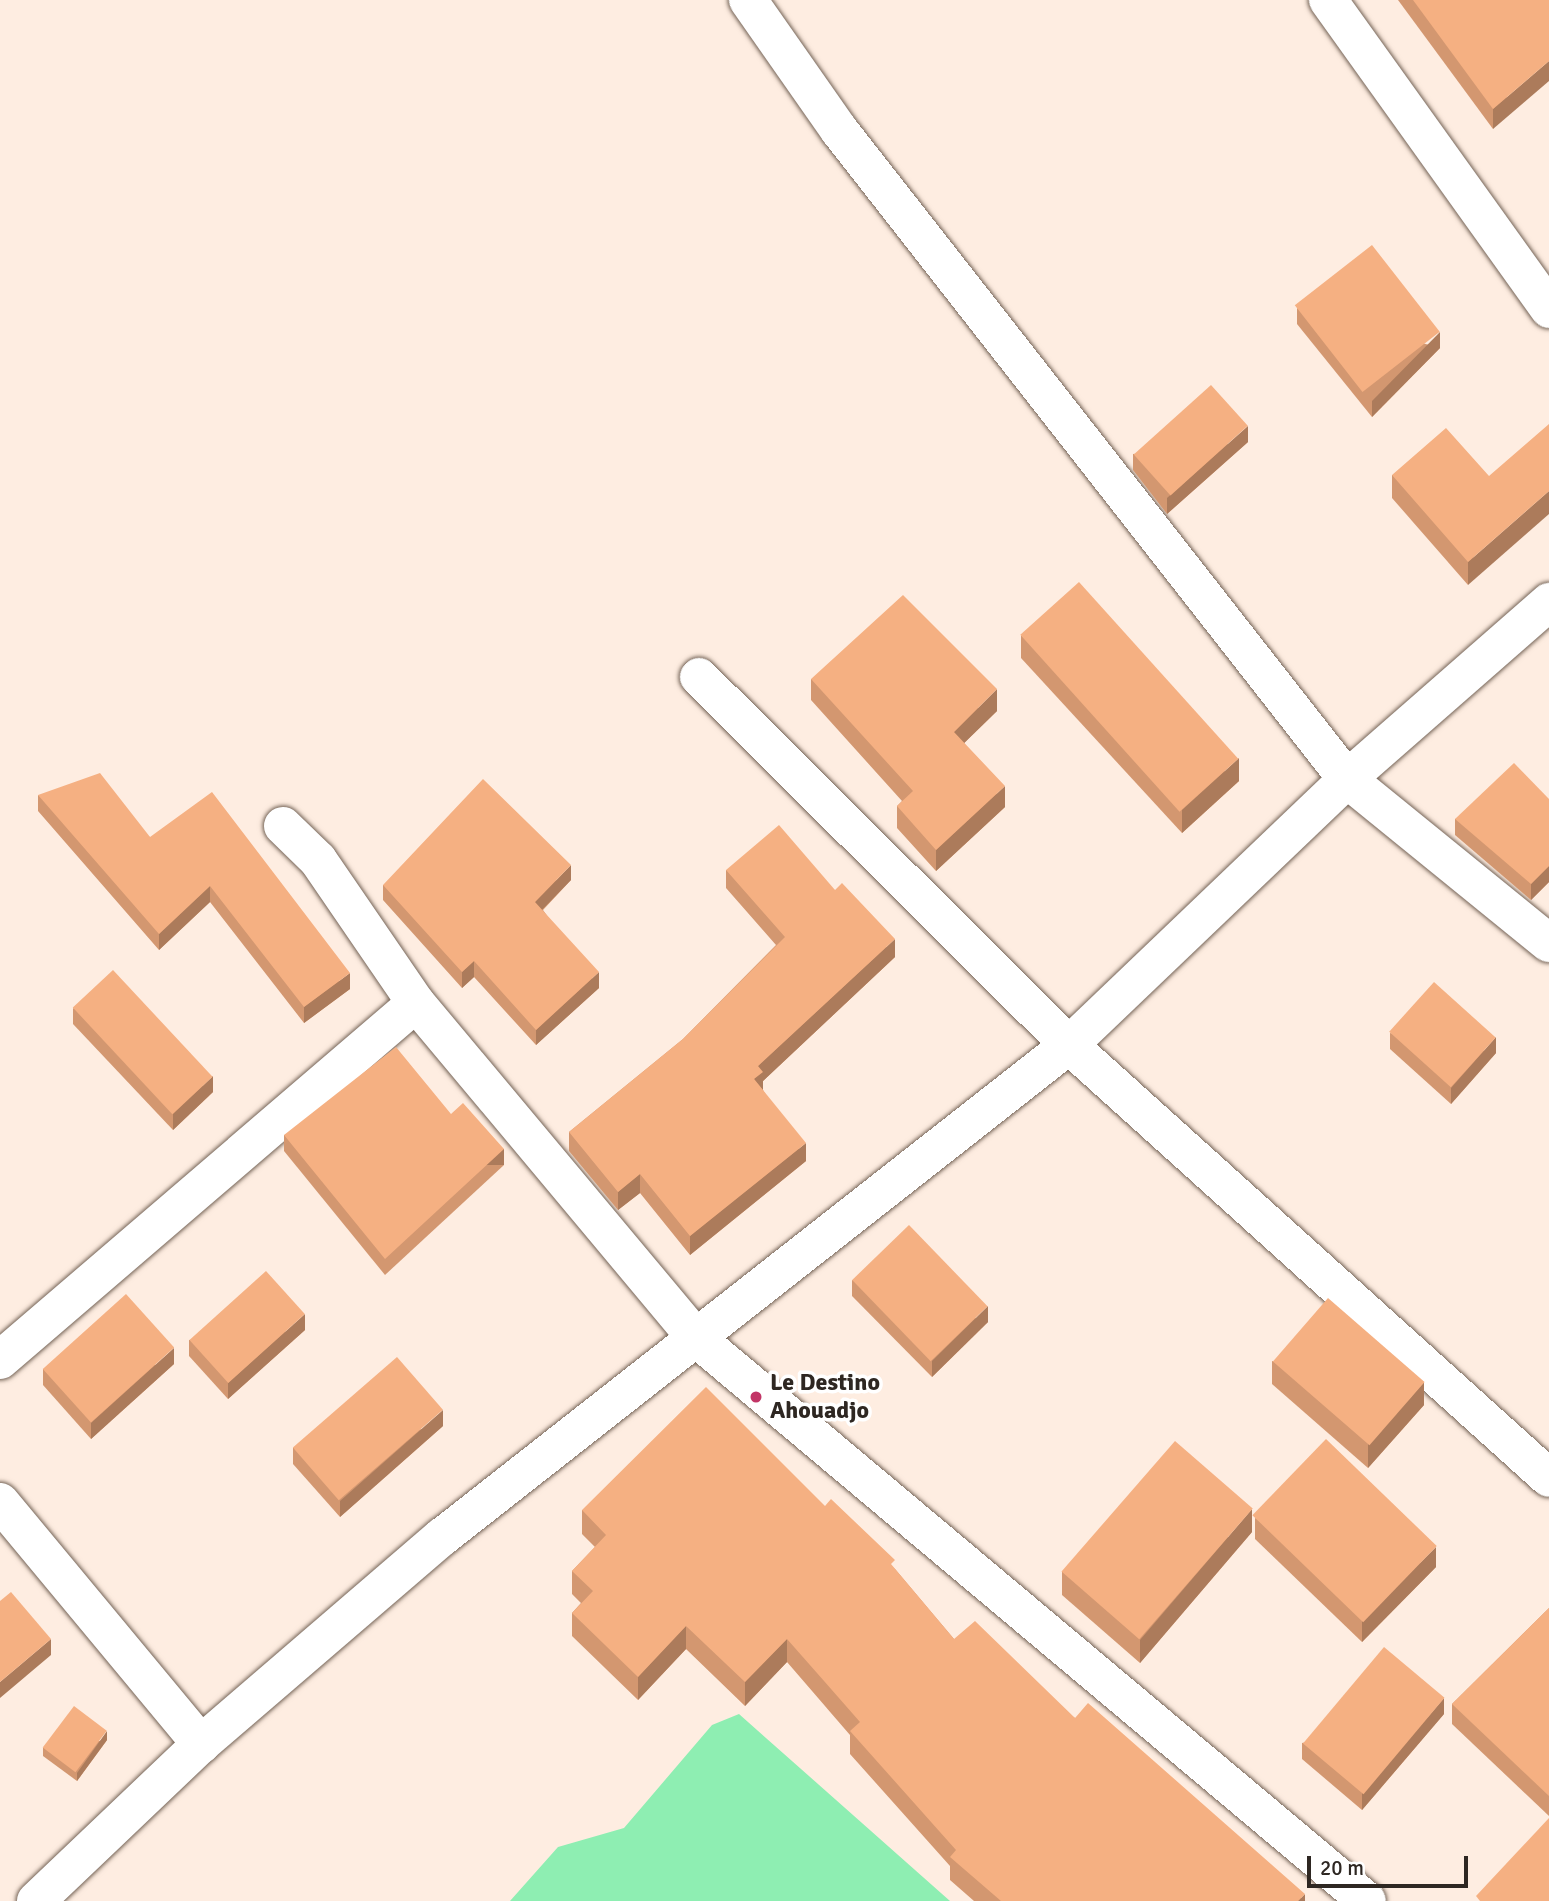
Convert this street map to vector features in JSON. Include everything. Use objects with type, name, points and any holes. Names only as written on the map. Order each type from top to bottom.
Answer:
[{"type":"street","points":[[748,0],[839,130],[1347,779],[1549,943]]},
{"type":"street","points":[[1328,0],[1549,309]]},
{"type":"street","points":[[36,1901],[201,1744],[442,1537],[1069,1045],[1347,779],[1549,602]]},
{"type":"street","points":[[699,677],[1069,1045],[1549,1478]]},
{"type":"street","points":[[283,826],[318,859],[416,1003],[695,1337],[1367,1901]]},
{"type":"street","points":[[0,1360],[416,1003]]},
{"type":"street","points":[[0,1502],[201,1744]]},
{"type":"green space","points":[[739,1714],[950,1901],[510,1901],[558,1847],[624,1828],[712,1725]]},
{"type":"building","points":[[1413,0],[1549,0],[1549,61],[1493,109]]},
{"type":"building","points":[[1372,245],[1440,332],[1362,392],[1295,305]]},
{"type":"building","points":[[1211,385],[1248,426],[1171,495],[1134,455]]},
{"type":"building","points":[[1549,424],[1549,491],[1468,562],[1392,475],[1446,428],[1489,476]]},
{"type":"building","points":[[1079,582],[1238,759],[1180,812],[1020,635]]},
{"type":"building","points":[[903,595],[997,689],[954,732],[1005,786],[936,850],[897,806],[913,791],[811,679]]},
{"type":"building","points":[[1514,763],[1549,799],[1549,866],[1531,884],[1455,819]]},
{"type":"building","points":[[100,773],[150,837],[212,792],[350,973],[304,1007],[210,886],[159,934],[38,795]]},
{"type":"building","points":[[483,779],[571,865],[535,902],[599,972],[536,1030],[474,961],[462,972],[383,885]]},
{"type":"building","points":[[779,825],[835,890],[842,883],[895,939],[758,1066],[763,1072],[754,1079],[806,1143],[690,1236],[640,1174],[618,1192],[569,1132],[683,1039],[785,937],[726,870]]},
{"type":"building","points":[[113,970],[213,1077],[172,1114],[73,1008]]},
{"type":"building","points":[[1434,982],[1496,1038],[1451,1087],[1389,1032]]},
{"type":"building","points":[[396,1047],[451,1114],[463,1103],[504,1149],[385,1259],[284,1135]]},
{"type":"building","points":[[909,1225],[987,1306],[931,1361],[852,1280]]},
{"type":"building","points":[[266,1271],[305,1314],[228,1383],[189,1340]]},
{"type":"building","points":[[126,1294],[174,1348],[91,1422],[43,1369]]},
{"type":"building","points":[[1328,1298],[1425,1382],[1369,1445],[1273,1361]]},
{"type":"building","points":[[397,1357],[443,1410],[339,1500],[293,1448]]},
{"type":"building","points":[[706,1387],[825,1506],[831,1499],[895,1560],[891,1564],[954,1639],[975,1621],[1075,1718],[1088,1703],[1305,1894],[1298,1901],[1001,1901],[950,1857],[956,1850],[850,1731],[860,1722],[787,1639],[745,1682],[686,1626],[638,1677],[572,1613],[593,1591],[572,1571],[606,1535],[582,1510]]},
{"type":"building","points":[[1326,1439],[1437,1546],[1363,1622],[1252,1515]]},
{"type":"building","points":[[1175,1441],[1253,1509],[1139,1639],[1062,1572]]},
{"type":"building","points":[[11,1592],[51,1639],[0,1682],[0,1601]]},
{"type":"building","points":[[1549,1608],[1549,1796],[1452,1704]]},
{"type":"building","points":[[1384,1647],[1445,1698],[1364,1794],[1303,1744]]},
{"type":"building","points":[[74,1706],[107,1731],[75,1772],[43,1748]]},
{"type":"building","points":[[1549,1818],[1549,1901],[1480,1901],[1476,1896]]},
{"type":"place","name":"Le Destino Ahouadjo","points":[[756,1397]]}]
